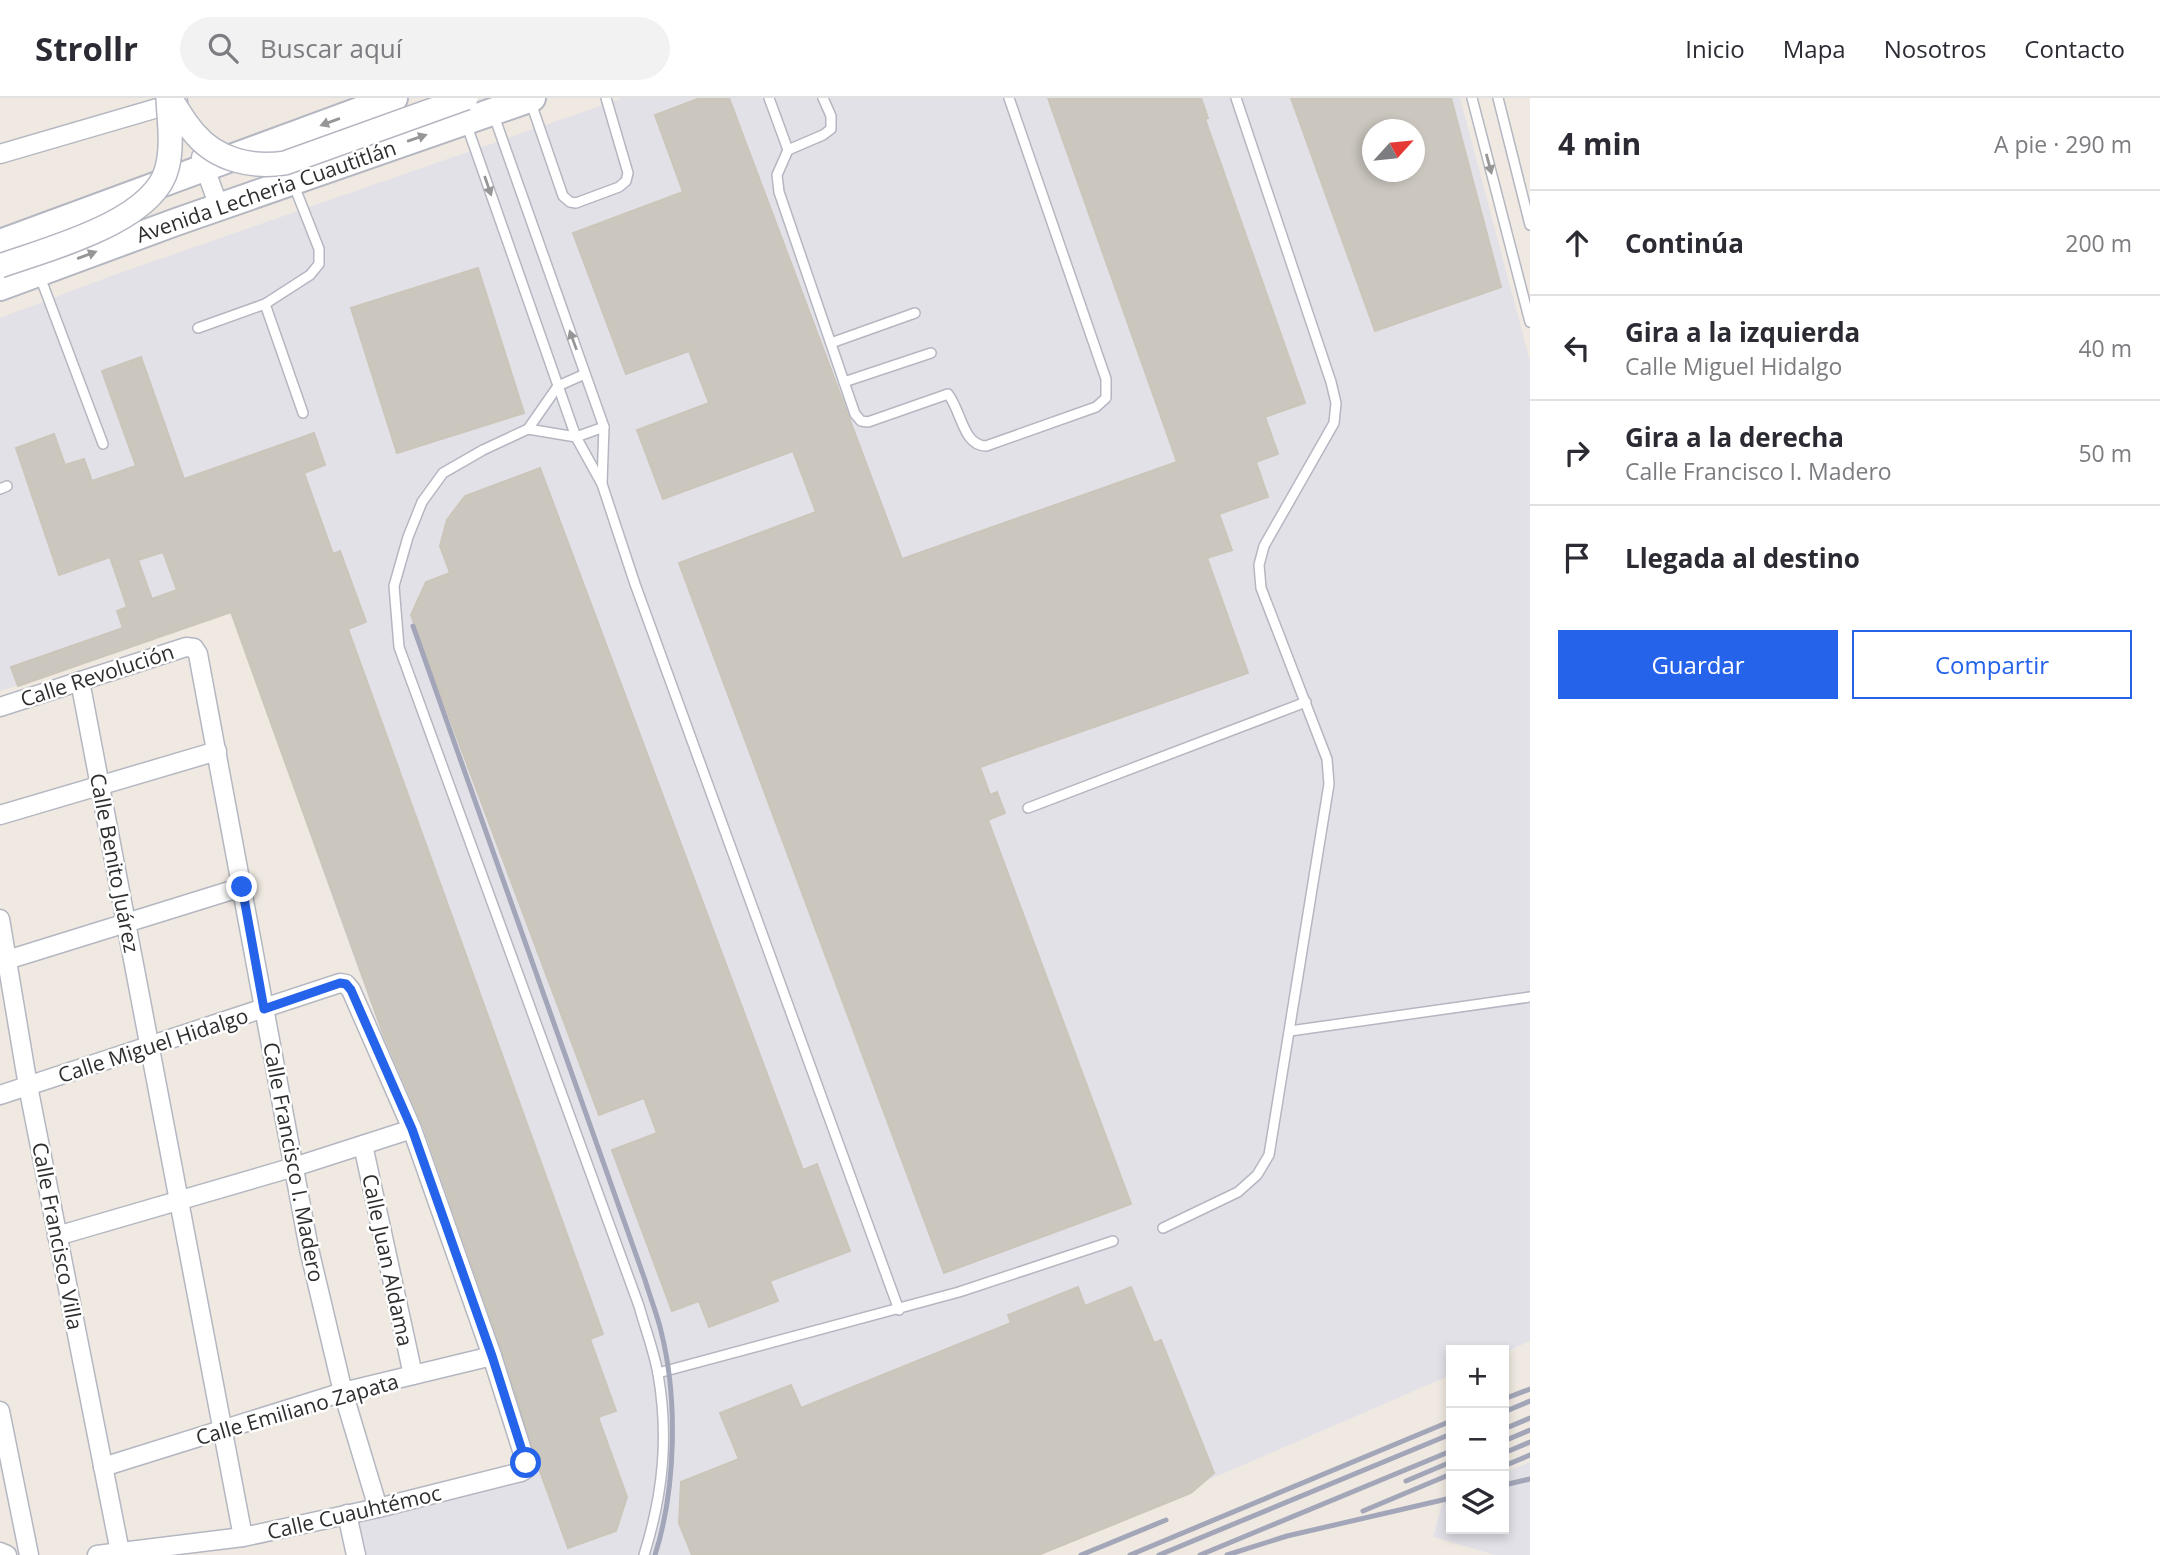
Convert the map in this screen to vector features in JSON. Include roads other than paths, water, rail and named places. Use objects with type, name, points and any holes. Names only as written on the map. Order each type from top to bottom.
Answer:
[{"type":"main road","name":"Avenida Lecheria Cuautitlán","points":[[0,243],[394,98]]},
{"type":"main road","name":"Avenida Lecheria Cuautitlán","points":[[0,287],[292,182],[466,110],[492,111],[531,98]]},
{"type":"main road","points":[[159,185],[173,201],[176,222]]},
{"type":"street","points":[[174,99],[205,167],[219,207]]},
{"type":"street","points":[[174,99],[196,135],[209,147],[243,163],[264,166],[285,163],[466,110]]},
{"type":"street","points":[[0,154],[174,99]]},
{"type":"street","points":[[0,266],[89,234],[127,216],[145,202],[162,182],[167,170],[174,99]]},
{"type":"street","name":"Calle Revolución","points":[[0,707],[186,647],[194,648]]},
{"type":"street","name":"Calle Francisco I. Madero","points":[[194,648],[198,654],[217,751],[309,1249],[343,1392],[378,1508]]},
{"type":"street","name":"Calle Benito Juárez","points":[[80,681],[150,1046]]},
{"type":"street","points":[[0,815],[217,751]]},
{"type":"street","points":[[7,960],[242,887]]},
{"type":"street","name":"Calle Francisco Villa","points":[[0,919],[28,1086],[120,1552]]},
{"type":"street","name":"Calle Miguel Hidalgo","points":[[0,1095],[340,983],[346,984],[351,990],[412,1129]]},
{"type":"street","points":[[150,1046],[243,1536]]},
{"type":"street","points":[[57,1236],[294,1167],[412,1129],[492,1356]]},
{"type":"street","name":"Calle Juan Aldama","points":[[363,1145],[414,1375]]},
{"type":"street","name":"Calle Emiliano Zapata","points":[[103,1467],[343,1392],[492,1356]]},
{"type":"street","name":"Calle Cuauhtémoc","points":[[97,1555],[243,1536],[378,1508],[521,1472],[526,1469],[526,1463],[492,1356]]},
{"type":"street","points":[[0,1411],[29,1555]]},
{"type":"street","points":[[347,1514],[356,1555]]},
{"type":"street","points":[[0,1552],[7,1555]]},
{"type":"lane","points":[[531,98],[563,196],[576,203],[619,187],[626,181],[628,173],[606,98]]},
{"type":"lane","points":[[769,98],[788,150]]},
{"type":"lane","points":[[823,98],[831,116],[831,129],[788,150],[777,175],[779,192],[855,414],[861,421],[868,422],[948,394],[955,403],[970,440],[978,446],[986,446],[1096,407],[1106,398],[1106,379],[1009,98]]},
{"type":"lane","points":[[1163,1228],[1238,1192],[1256,1175],[1269,1155],[1329,784],[1326,759],[1261,588],[1259,565],[1264,545],[1334,423],[1336,403],[1236,98]]},
{"type":"lane","points":[[1472,98],[1530,323]]},
{"type":"lane","points":[[1498,98],[1530,225]]},
{"type":"lane","points":[[466,110],[576,437],[603,484],[635,584],[899,1310]]},
{"type":"lane","points":[[492,111],[604,427],[603,484]]},
{"type":"lane","points":[[198,328],[265,304],[310,275],[319,264],[319,249],[292,182]]},
{"type":"lane","points":[[39,273],[103,444]]},
{"type":"lane","points":[[265,304],[303,413]]},
{"type":"lane","points":[[831,343],[915,313]]},
{"type":"lane","points":[[844,382],[931,353]]},
{"type":"lane","points":[[585,374],[558,386],[528,429],[443,473],[422,502],[408,537],[394,586],[399,648],[639,1306],[658,1373],[665,1444],[656,1517],[644,1555]]},
{"type":"lane","points":[[528,429],[576,437],[604,427]]},
{"type":"lane","points":[[1028,808],[1306,702]]},
{"type":"lane","points":[[1290,1031],[1530,997]]},
{"type":"lane","points":[[658,1373],[899,1310],[1113,1241]]},
{"type":"railway","points":[[413,626],[659,1325],[670,1385],[672,1443],[667,1502],[655,1555]]},
{"type":"railway","points":[[1509,1397],[1530,1389]]},
{"type":"railway","points":[[1509,1410],[1530,1401]]},
{"type":"railway","points":[[1509,1427],[1530,1418]]},
{"type":"railway","points":[[1130,1555],[1446,1423]]},
{"type":"railway","points":[[1509,1439],[1530,1430]]},
{"type":"railway","points":[[1159,1555],[1446,1436]]},
{"type":"railway","points":[[1509,1451],[1530,1442]]},
{"type":"railway","points":[[1200,1555],[1446,1453]]},
{"type":"railway","points":[[1509,1464],[1530,1455]]},
{"type":"railway","points":[[1406,1481],[1446,1464]]},
{"type":"railway","points":[[1363,1511],[1446,1476]]},
{"type":"railway","points":[[1509,1484],[1530,1479]]},
{"type":"railway","points":[[1227,1555],[1287,1536],[1446,1499]]},
{"type":"railway","points":[[1081,1555],[1166,1520]]}]
